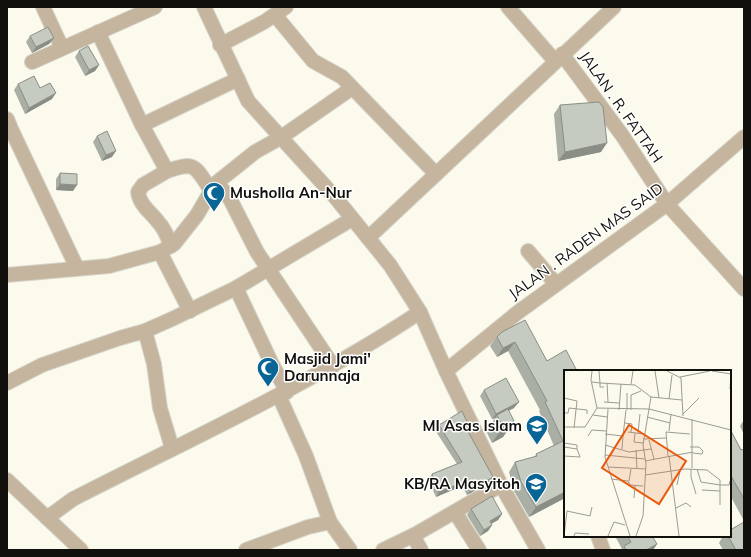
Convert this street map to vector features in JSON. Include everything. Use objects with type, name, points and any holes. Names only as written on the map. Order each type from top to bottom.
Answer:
[{"type":"street","points":[[43,7],[62,48]]},
{"type":"street","points":[[32,62],[98,32],[136,11],[156,7]]},
{"type":"street","points":[[204,7],[220,45],[248,100],[352,219],[390,265],[420,312],[446,371],[501,485],[538,550]]},
{"type":"street","name":"JALAN . R. FATTAH","points":[[508,7],[559,57],[622,135],[667,204],[744,289]]},
{"type":"street","points":[[368,238],[559,57],[614,7]]},
{"type":"street","points":[[220,45],[264,22],[281,11],[313,61],[342,77],[436,174]]},
{"type":"street","points":[[98,32],[142,125],[167,171]]},
{"type":"street","points":[[142,125],[238,79]]},
{"type":"street","points":[[7,275],[110,266],[166,249],[197,215],[213,187],[255,152],[280,138],[352,88]]},
{"type":"street","points":[[9,128],[76,268]]},
{"type":"street","name":"JALAN . RADEN MAS SAID","points":[[446,371],[517,313],[667,204],[744,137]]},
{"type":"street","points":[[190,311],[166,249],[159,222],[150,215],[139,198],[138,192],[143,185],[167,171],[184,165],[198,170],[213,187],[223,190],[230,199],[257,252],[270,269],[333,366]]},
{"type":"street","points":[[7,383],[42,365],[146,331],[190,311],[270,269],[352,219]]},
{"type":"street","points":[[528,251],[556,284]]},
{"type":"street","points":[[236,288],[278,377],[330,522],[350,550]]},
{"type":"street","points":[[47,518],[73,499],[172,448],[283,394],[375,342],[420,312]]},
{"type":"street","points":[[146,331],[154,364],[160,408],[172,448]]},
{"type":"street","points":[[7,480],[80,550]]},
{"type":"street","points":[[384,550],[412,536],[501,485]]},
{"type":"street","points":[[455,512],[479,550]]},
{"type":"street","points":[[246,550],[308,527],[330,522]]},
{"type":"street","points":[[412,536],[421,550]]},
{"type":"street","points":[[598,537],[603,550]]},
{"type":"building","points":[[48,27],[54,38],[36,47],[30,36]]},
{"type":"building","points":[[88,46],[99,65],[89,70],[79,51]]},
{"type":"building","points":[[34,76],[40,88],[50,83],[56,93],[29,108],[18,84]]},
{"type":"building","points":[[599,102],[603,107],[607,143],[565,152],[560,105]]},
{"type":"building","points":[[107,131],[116,151],[106,155],[97,136]]},
{"type":"building","points":[[60,173],[77,174],[77,185],[60,184]]},
{"type":"building","points":[[525,320],[547,361],[566,350],[576,370],[564,370],[564,493],[536,507],[521,482],[515,462],[537,456],[536,454],[563,441],[545,402],[547,401],[515,342],[503,348],[497,337],[502,332]]},
{"type":"building","points":[[506,378],[519,402],[496,414],[484,390]]},
{"type":"building","points":[[508,409],[514,421],[503,427],[497,415]]},
{"type":"building","points":[[462,411],[468,424],[465,426],[493,477],[471,490],[466,481],[439,492],[432,474],[462,462],[439,425]]},
{"type":"building","points":[[731,431],[741,450],[744,449],[744,499],[731,476]]},
{"type":"building","points":[[492,496],[502,514],[490,521],[492,525],[484,530],[471,509]]},
{"type":"building","points":[[744,522],[744,550],[736,550],[729,537],[731,537],[731,529]]},
{"type":"building","points":[[628,537],[653,537],[657,544],[646,550],[626,550],[624,546],[631,542]]},
{"type":"place","name":"Musholla An-Nur","points":[[214,212]]},
{"type":"place","name":"Masjid Jami' Darunnaja","points":[[268,388]]},
{"type":"place","name":"MI Asas Islam","points":[[537,446]]},
{"type":"place","name":"KB/RA Masyitoh","points":[[536,504]]}]
